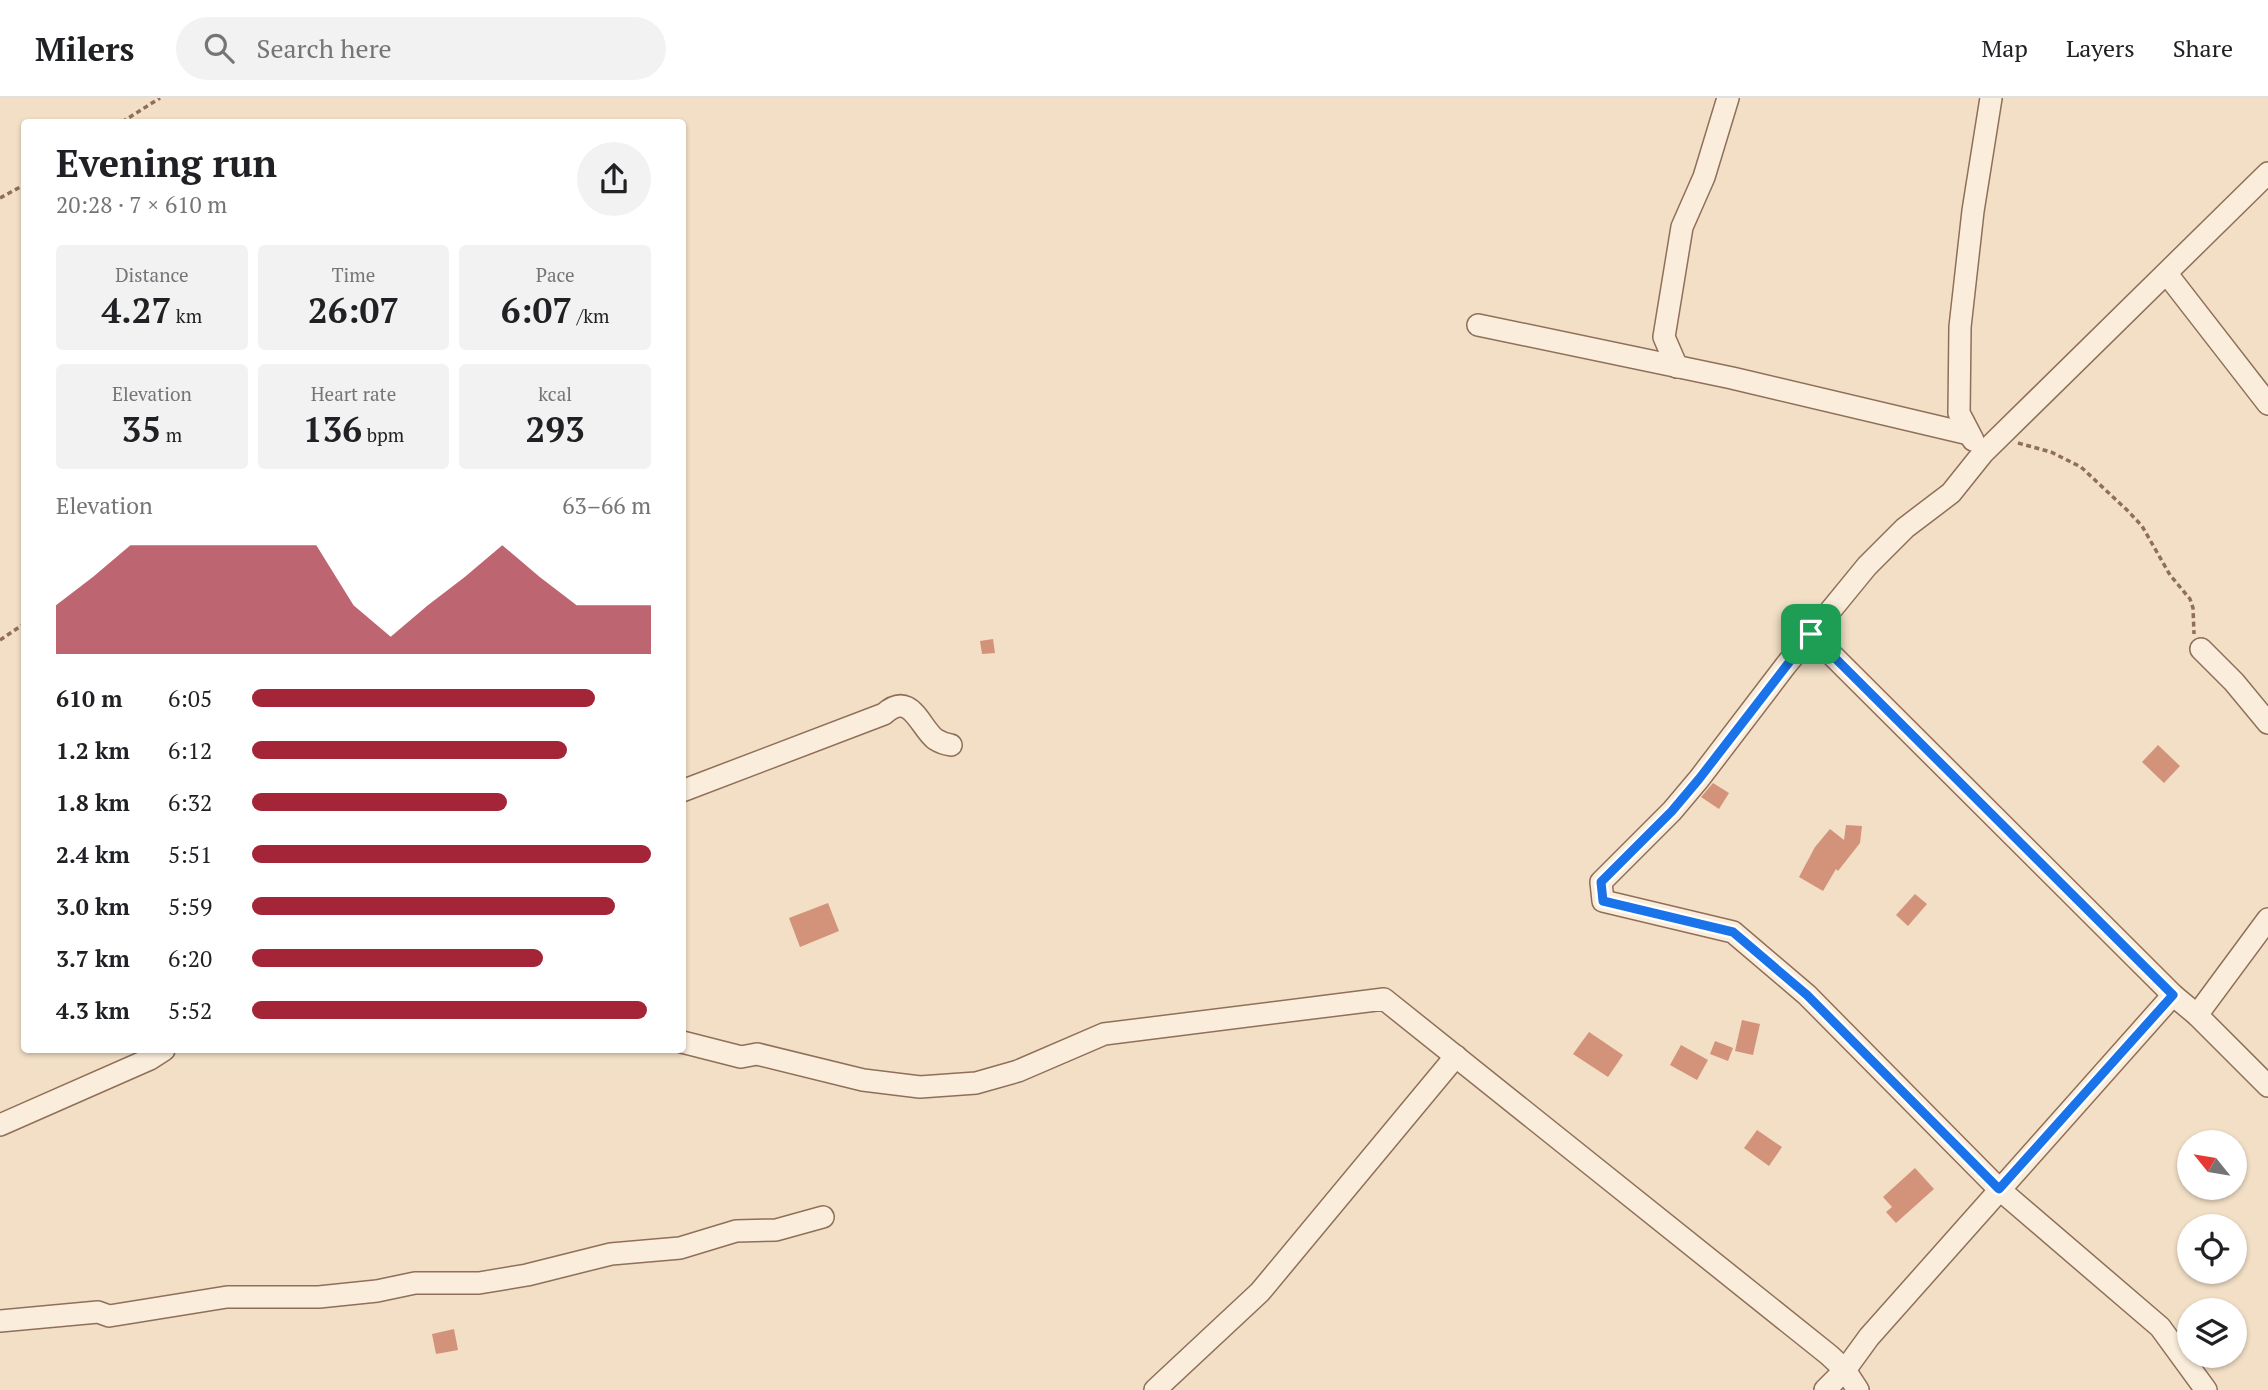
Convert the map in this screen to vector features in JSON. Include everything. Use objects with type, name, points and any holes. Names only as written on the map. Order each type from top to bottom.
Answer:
[{"type":"street","points":[[1677,367],[1664,337],[1682,227],[1704,177],[1728,98]]},
{"type":"street","points":[[1969,433],[1959,413],[1960,327],[1973,211],[1991,98]]},
{"type":"street","points":[[2206,1390],[2160,1328],[1999,1189],[1807,995],[1733,932],[1603,901],[1601,882],[1672,811],[1699,779],[1867,566],[1905,528],[1951,494],[1990,445],[2268,173]]},
{"type":"street","points":[[2167,274],[2268,404]]},
{"type":"street","points":[[1478,325],[1969,433],[1990,445]]},
{"type":"street","points":[[1811,634],[2173,995],[2197,1015],[2268,1086]]},
{"type":"street","points":[[2201,649],[2234,682],[2268,723]]},
{"type":"street","points":[[686,789],[884,714],[892,707],[903,706],[914,712],[932,737],[940,743],[951,745]]},
{"type":"street","points":[[2197,1015],[2268,919]]},
{"type":"street","points":[[1825,1390],[1999,1189],[2173,995]]},
{"type":"street","points":[[686,1043],[741,1057],[757,1054],[769,1056],[863,1080],[920,1087],[976,1083],[1018,1071],[1104,1034],[1384,999],[1845,1370],[1858,1390]]},
{"type":"street","points":[[0,1125],[159,1053]]},
{"type":"street","points":[[1155,1390],[1260,1292],[1456,1056]]},
{"type":"street","points":[[0,1321],[98,1312],[109,1316],[227,1297],[319,1297],[377,1291],[415,1283],[479,1283],[527,1275],[611,1254],[680,1248],[736,1231],[776,1230],[823,1217]]},
{"type":"path","points":[[127,119],[160,98]]},
{"type":"path","points":[[0,198],[21,188]]},
{"type":"path","points":[[1990,445],[2051,452],[2066,458],[2081,467],[2129,511],[2142,526],[2171,575],[2190,599],[2194,634],[2201,649]]},
{"type":"path","points":[[0,640],[21,626]]},
{"type":"building","points":[[993,639],[995,653],[982,654],[980,641]]},
{"type":"building","points":[[2158,745],[2180,766],[2164,783],[2142,762]]},
{"type":"building","points":[[1713,783],[1729,793],[1719,809],[1701,797]]},
{"type":"building","points":[[1846,825],[1862,826],[1860,843],[1838,871],[1836,869],[1823,891],[1799,877],[1815,847],[1830,829],[1844,840]]},
{"type":"building","points":[[1915,894],[1927,904],[1908,926],[1896,915]]},
{"type":"building","points":[[828,903],[839,931],[800,947],[789,918]]},
{"type":"building","points":[[1742,1020],[1760,1024],[1753,1055],[1735,1051]]},
{"type":"building","points":[[1589,1032],[1623,1055],[1608,1077],[1573,1054]]},
{"type":"building","points":[[1715,1041],[1733,1048],[1728,1061],[1710,1054]]},
{"type":"building","points":[[1681,1045],[1708,1060],[1697,1080],[1670,1065]]},
{"type":"building","points":[[1757,1130],[1782,1147],[1769,1166],[1744,1148]]},
{"type":"building","points":[[1915,1168],[1934,1189],[1896,1223],[1886,1212],[1892,1207],[1883,1197]]},
{"type":"building","points":[[454,1329],[458,1350],[436,1354],[432,1334]]},
{"type":"route","points":[[1811,634],[2173,995],[1999,1189],[1807,995],[1733,932],[1603,901],[1601,882],[1672,811],[1811,634]]}]
